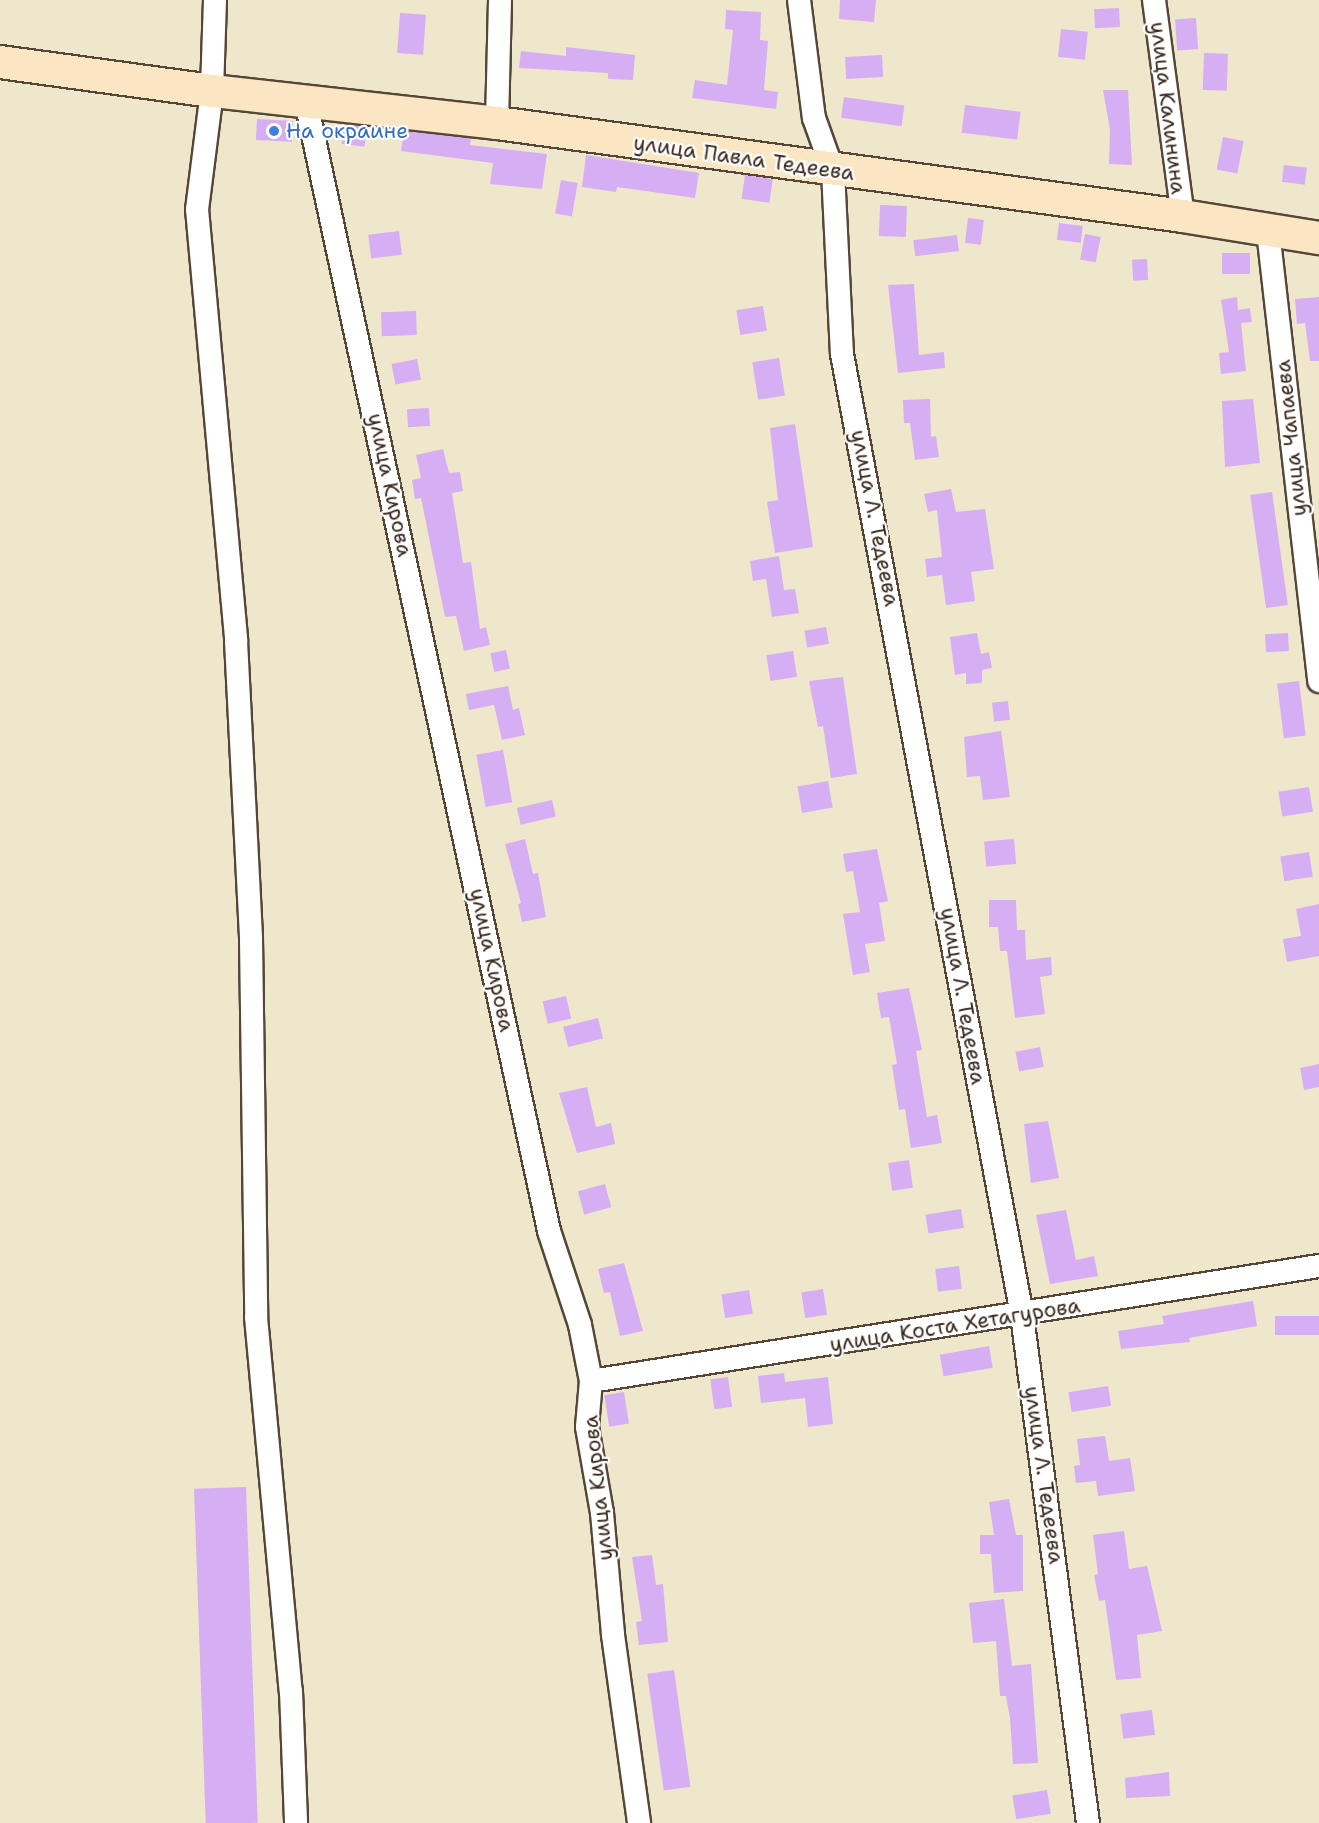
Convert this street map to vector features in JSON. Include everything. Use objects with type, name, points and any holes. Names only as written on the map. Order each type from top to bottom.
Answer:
[{"type":"main road","name":"улица Павла Тедеева","points":[[0,62],[212,91],[497,123],[833,171],[1183,216],[1319,238]]},
{"type":"street","points":[[215,0],[212,91],[197,209],[236,641],[251,939],[256,1317],[291,1691],[296,1823]]},
{"type":"street","points":[[497,123],[500,0]]},
{"type":"street","name":"улица Л. Тедеева","points":[[799,0],[814,118],[833,171],[842,354],[1022,1315],[1088,1823]]},
{"type":"street","name":"улица Калинина","points":[[1155,0],[1183,216]]},
{"type":"street","name":"улица Кирова","points":[[306,102],[549,1231],[580,1325],[591,1381],[587,1427],[602,1513],[613,1635],[639,1823]]},
{"type":"street","name":"улица Чапаева","points":[[1268,231],[1319,681]]},
{"type":"street","name":"улица Коста Хетагурова","points":[[591,1381],[1022,1315],[1319,1266]]},
{"type":"building","points":[[840,0],[876,0],[874,22],[839,19]]},
{"type":"building","points":[[1119,8],[1120,27],[1095,28],[1094,9]]},
{"type":"building","points":[[726,10],[761,12],[760,40],[768,41],[764,90],[778,92],[776,109],[692,98],[695,80],[727,85],[733,30],[725,29]]},
{"type":"building","points":[[400,13],[426,15],[423,55],[397,53]]},
{"type":"building","points":[[1196,18],[1198,49],[1177,50],[1175,19]]},
{"type":"building","points":[[1061,29],[1088,32],[1085,60],[1058,57]]},
{"type":"building","points":[[566,47],[635,55],[633,80],[608,79],[608,73],[519,68],[521,51],[566,56]]},
{"type":"building","points":[[1204,53],[1228,54],[1227,91],[1203,90]]},
{"type":"building","points":[[882,55],[883,77],[846,79],[845,57]]},
{"type":"building","points":[[1103,90],[1128,90],[1132,165],[1109,164],[1110,130]]},
{"type":"building","points":[[844,97],[904,105],[901,126],[841,118]]},
{"type":"building","points":[[965,105],[1021,112],[1017,140],[962,133]]},
{"type":"building","name":"На окраине","points":[[257,119],[293,121],[292,142],[256,140]]},
{"type":"building","points":[[344,124],[367,127],[364,147],[342,144]]},
{"type":"building","points":[[404,131],[471,138],[470,145],[547,154],[542,189],[490,184],[493,163],[401,151]]},
{"type":"building","points":[[1223,137],[1244,141],[1237,173],[1217,169]]},
{"type":"building","points":[[586,155],[699,173],[695,198],[617,187],[616,192],[582,187]]},
{"type":"building","points":[[1284,165],[1307,168],[1305,185],[1282,182]]},
{"type":"building","points":[[745,175],[773,179],[769,203],[742,199]]},
{"type":"building","points":[[561,180],[578,183],[572,216],[555,213]]},
{"type":"building","points":[[880,205],[907,206],[906,237],[879,236]]},
{"type":"building","points":[[968,218],[984,220],[981,245],[965,243]]},
{"type":"building","points":[[1059,223],[1083,226],[1081,243],[1057,240]]},
{"type":"building","points":[[399,231],[402,255],[371,259],[368,235]]},
{"type":"building","points":[[1085,234],[1101,237],[1096,263],[1080,260]]},
{"type":"building","points":[[957,235],[959,251],[915,256],[913,240]]},
{"type":"building","points":[[1222,253],[1250,253],[1250,274],[1222,274]]},
{"type":"building","points":[[1147,259],[1148,280],[1133,281],[1132,260]]},
{"type":"building","points":[[914,284],[919,355],[944,352],[945,368],[898,373],[888,285]]},
{"type":"building","points":[[1237,297],[1238,310],[1250,308],[1252,322],[1241,323],[1246,371],[1221,374],[1219,353],[1229,352],[1221,300]]},
{"type":"building","points":[[1319,297],[1319,361],[1310,361],[1305,323],[1297,324],[1295,299]]},
{"type":"building","points":[[763,306],[767,331],[740,335],[736,310]]},
{"type":"building","points":[[416,311],[417,335],[382,336],[381,312]]},
{"type":"building","points":[[779,358],[785,396],[758,400],[752,362]]},
{"type":"building","points":[[417,359],[421,380],[395,385],[391,364]]},
{"type":"building","points":[[930,399],[931,437],[936,436],[939,457],[915,460],[910,423],[904,423],[903,400]]},
{"type":"building","points":[[1253,399],[1260,463],[1225,467],[1222,401]]},
{"type":"building","points":[[429,408],[430,426],[408,427],[407,409]]},
{"type":"building","points":[[795,424],[813,547],[775,553],[767,502],[778,500],[770,428]]},
{"type":"building","points":[[443,449],[449,473],[460,472],[463,491],[452,493],[463,563],[471,562],[480,629],[486,627],[490,645],[464,651],[456,616],[445,617],[421,498],[415,499],[412,480],[421,478],[416,455]]},
{"type":"building","points":[[951,489],[956,512],[985,509],[994,569],[971,572],[975,601],[946,605],[942,575],[927,577],[925,559],[942,557],[937,510],[928,512],[924,494]]},
{"type":"building","points":[[1272,492],[1288,605],[1266,608],[1250,495]]},
{"type":"building","points":[[779,556],[784,590],[795,589],[799,613],[772,617],[766,579],[753,581],[750,561]]},
{"type":"building","points":[[826,627],[829,644],[807,648],[804,631]]},
{"type":"building","points":[[977,633],[981,654],[989,652],[992,668],[982,670],[982,683],[966,684],[966,673],[955,675],[950,637]]},
{"type":"building","points":[[1288,633],[1289,651],[1266,652],[1265,634]]},
{"type":"building","points":[[506,650],[510,669],[494,672],[490,653]]},
{"type":"building","points":[[793,651],[797,677],[770,681],[766,655]]},
{"type":"building","points":[[843,677],[857,774],[831,778],[823,726],[818,727],[809,681]]},
{"type":"building","points":[[1299,681],[1306,736],[1284,738],[1277,684]]},
{"type":"building","points":[[508,686],[513,710],[519,708],[525,735],[502,740],[494,705],[469,710],[466,694]]},
{"type":"building","points":[[1008,701],[1010,720],[994,722],[992,703]]},
{"type":"building","points":[[1001,731],[1010,797],[983,800],[980,776],[967,777],[964,737]]},
{"type":"building","points":[[503,750],[512,802],[486,807],[476,755]]},
{"type":"building","points":[[828,781],[833,808],[802,813],[797,786]]},
{"type":"building","points":[[1309,787],[1313,812],[1282,817],[1278,792]]},
{"type":"building","points":[[552,800],[556,817],[521,825],[517,808]]},
{"type":"building","points":[[525,839],[533,874],[538,873],[546,917],[522,922],[518,904],[521,903],[505,844]]},
{"type":"building","points":[[1014,839],[1016,864],[986,867],[984,842]]},
{"type":"building","points":[[877,849],[888,901],[879,903],[885,941],[865,944],[870,972],[853,975],[843,914],[860,912],[853,871],[846,872],[843,854]]},
{"type":"building","points":[[1309,852],[1313,877],[1284,881],[1280,857]]},
{"type":"building","points":[[989,900],[1016,900],[1017,930],[1025,930],[1026,960],[1051,957],[1052,975],[1040,977],[1045,1014],[1015,1018],[1007,951],[1000,951],[998,927],[989,927]]},
{"type":"building","points":[[1319,904],[1319,956],[1287,962],[1283,939],[1301,936],[1296,909]]},
{"type":"building","points":[[909,988],[922,1050],[916,1051],[927,1117],[937,1115],[942,1143],[911,1148],[905,1109],[899,1110],[892,1065],[897,1064],[889,1017],[881,1018],[877,993]]},
{"type":"building","points":[[566,996],[571,1018],[548,1024],[543,1001]]},
{"type":"building","points":[[598,1018],[603,1038],[568,1047],[563,1027]]},
{"type":"building","points":[[1040,1047],[1044,1067],[1019,1071],[1015,1052]]},
{"type":"building","points":[[1319,1064],[1319,1087],[1304,1090],[1300,1068]]},
{"type":"building","points":[[587,1087],[596,1127],[611,1123],[615,1144],[577,1153],[559,1093]]},
{"type":"building","points":[[1048,1121],[1059,1178],[1031,1183],[1024,1124]]},
{"type":"building","points":[[909,1160],[913,1188],[892,1191],[888,1163]]},
{"type":"building","points":[[605,1184],[611,1207],[584,1214],[578,1191]]},
{"type":"building","points":[[961,1209],[964,1228],[928,1233],[925,1215]]},
{"type":"building","points":[[1066,1210],[1076,1260],[1094,1256],[1098,1276],[1050,1284],[1036,1215]]},
{"type":"building","points":[[624,1263],[643,1331],[620,1336],[610,1292],[604,1293],[598,1269]]},
{"type":"building","points":[[959,1266],[962,1289],[938,1292],[935,1269]]},
{"type":"building","points":[[823,1289],[827,1315],[805,1318],[801,1292]]},
{"type":"building","points":[[749,1290],[753,1314],[725,1318],[721,1294]]},
{"type":"building","points":[[1253,1301],[1257,1326],[1189,1338],[1190,1342],[1121,1349],[1118,1331],[1164,1324],[1162,1316]]},
{"type":"building","points":[[1275,1316],[1319,1316],[1319,1335],[1275,1335]]},
{"type":"building","points":[[989,1346],[993,1368],[944,1376],[940,1355]]},
{"type":"building","points":[[784,1373],[785,1382],[828,1377],[833,1424],[808,1427],[805,1398],[761,1403],[758,1376]]},
{"type":"building","points":[[728,1377],[732,1407],[714,1409],[710,1380]]},
{"type":"building","points":[[1108,1386],[1111,1406],[1072,1412],[1068,1392]]},
{"type":"building","points":[[624,1392],[629,1424],[609,1427],[604,1395]]},
{"type":"building","points":[[1105,1436],[1109,1461],[1130,1458],[1135,1491],[1098,1496],[1096,1481],[1076,1483],[1074,1466],[1080,1465],[1077,1439]]},
{"type":"building","points":[[246,1487],[258,1823],[206,1823],[194,1489]]},
{"type":"building","points":[[1009,1499],[1016,1535],[1023,1535],[1023,1591],[994,1593],[991,1554],[980,1554],[980,1535],[994,1535],[989,1502]]},
{"type":"building","points":[[1124,1531],[1129,1569],[1147,1566],[1162,1631],[1137,1635],[1141,1678],[1116,1680],[1105,1600],[1099,1601],[1094,1575],[1098,1574],[1093,1535]]},
{"type":"building","points":[[652,1555],[656,1585],[663,1584],[668,1642],[639,1645],[636,1622],[642,1621],[632,1557]]},
{"type":"building","points":[[1004,1599],[1012,1666],[1031,1664],[1038,1763],[1013,1764],[1006,1696],[1000,1696],[996,1641],[973,1643],[969,1603]]},
{"type":"building","points":[[674,1670],[690,1787],[664,1791],[647,1674]]},
{"type":"building","points":[[1152,1710],[1155,1735],[1123,1739],[1120,1714]]},
{"type":"building","points":[[1169,1772],[1170,1796],[1126,1798],[1125,1778]]},
{"type":"building","points":[[1047,1790],[1051,1814],[1016,1819],[1012,1795]]},
{"type":"place","name":"На окраине","points":[[274,131]]}]
